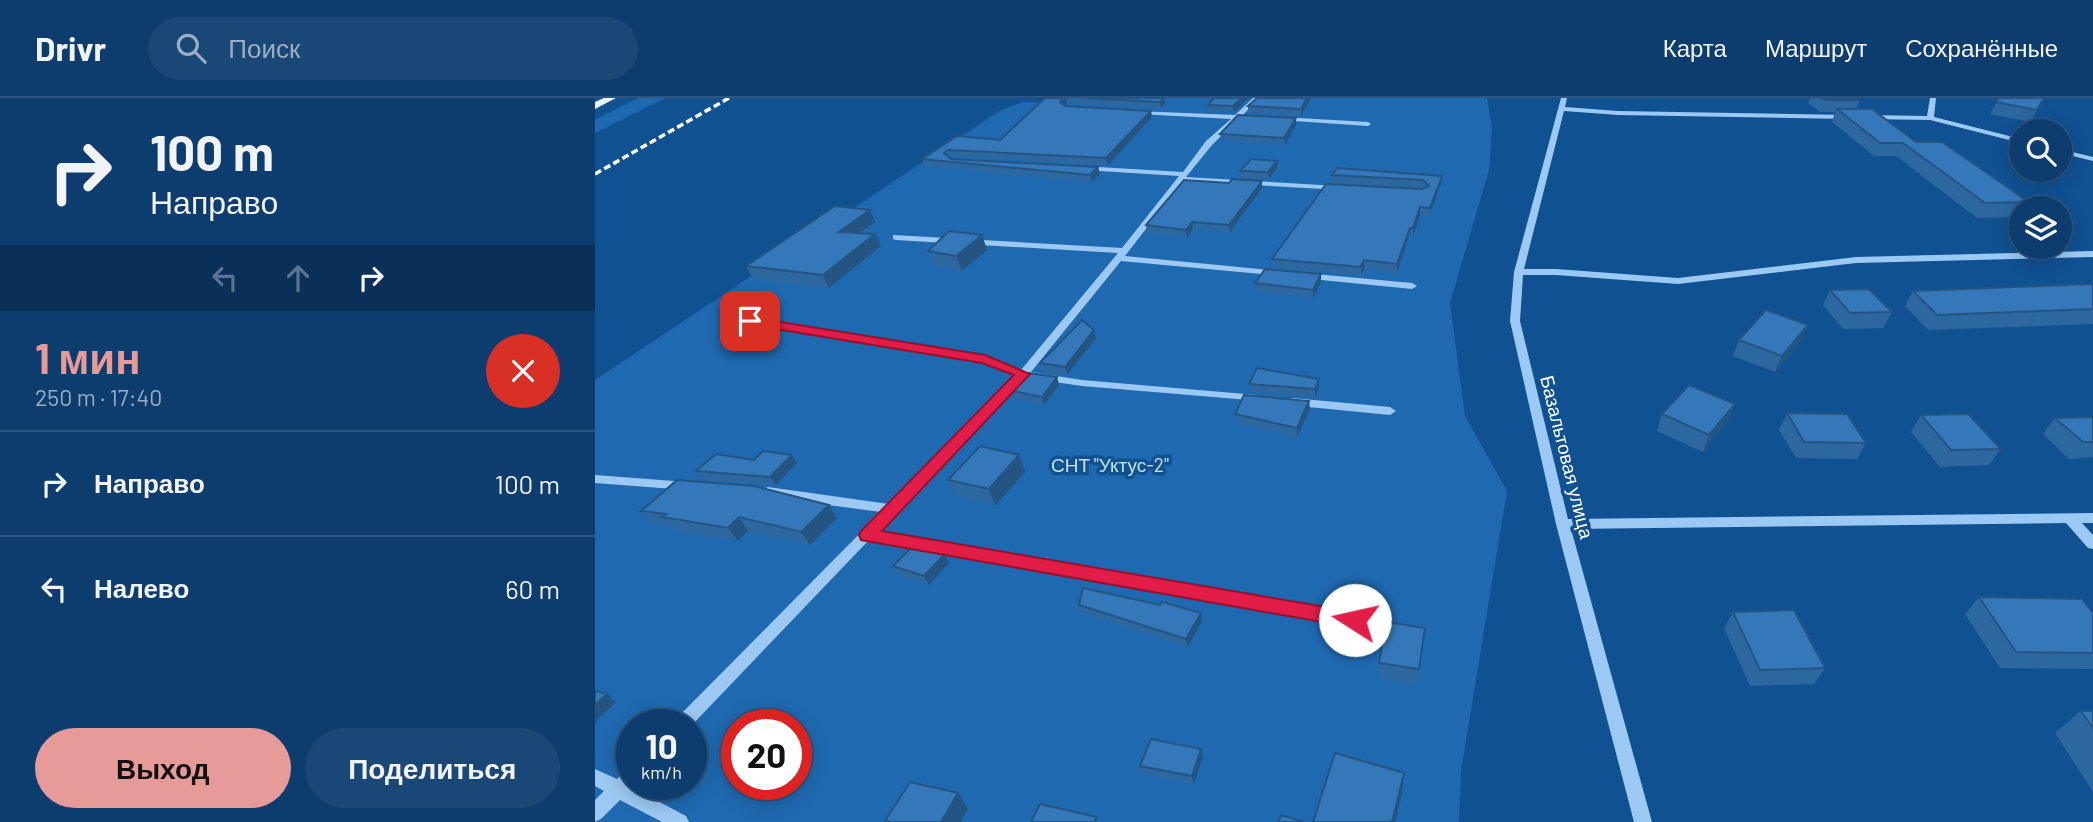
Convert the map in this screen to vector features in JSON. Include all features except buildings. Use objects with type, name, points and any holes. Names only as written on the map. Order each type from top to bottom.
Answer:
[{"type":"main road","points":[[595,106],[611,98]]},
{"type":"street","points":[[697,709],[1023,374],[1122,255],[1209,143],[1257,98]]},
{"type":"street","points":[[1930,118],[1933,98]]},
{"type":"street","points":[[1563,103],[1725,116],[1930,118],[2009,138]]},
{"type":"street","name":"Базальтовая улица","points":[[1563,103],[1519,272],[1515,321],[1563,524],[1643,822]]},
{"type":"street","points":[[1132,112],[1249,118]]},
{"type":"street","points":[[1275,119],[1368,124]]},
{"type":"street","points":[[2072,154],[2093,159]]},
{"type":"street","points":[[1076,168],[1342,188]]},
{"type":"street","points":[[895,237],[1122,255],[1412,286]]},
{"type":"street","points":[[1519,272],[1678,281],[1856,260],[2093,254]]},
{"type":"street","points":[[750,321],[985,359],[1023,374],[1082,383],[1269,400]]},
{"type":"street","points":[[1283,401],[1390,411]]},
{"type":"street","points":[[595,480],[700,487]]},
{"type":"street","points":[[753,491],[793,494],[893,509]]},
{"type":"street","points":[[1563,524],[2093,517]]},
{"type":"street","points":[[2069,518],[2093,544]]},
{"type":"street","points":[[595,777],[616,780]]},
{"type":"street","points":[[595,813],[616,792]]},
{"type":"street","points":[[650,800],[680,822]]},
{"type":"lane","points":[[868,535],[1381,625]]},
{"type":"green space","points":[[638,98],[665,98],[595,133],[595,120]]},
{"type":"green space","name":"СНТ \"Уктус-2\"","points":[[1082,98],[1487,98],[1492,128],[1489,170],[1450,303],[1465,416],[1507,491],[1461,771],[1459,822],[595,822],[595,380],[1001,110],[1023,102],[1076,103]]},
{"type":"railway","points":[[595,174],[729,98]]},
{"type":"route","points":[[750,321],[985,359],[1023,374],[868,535],[1355,620]]}]
